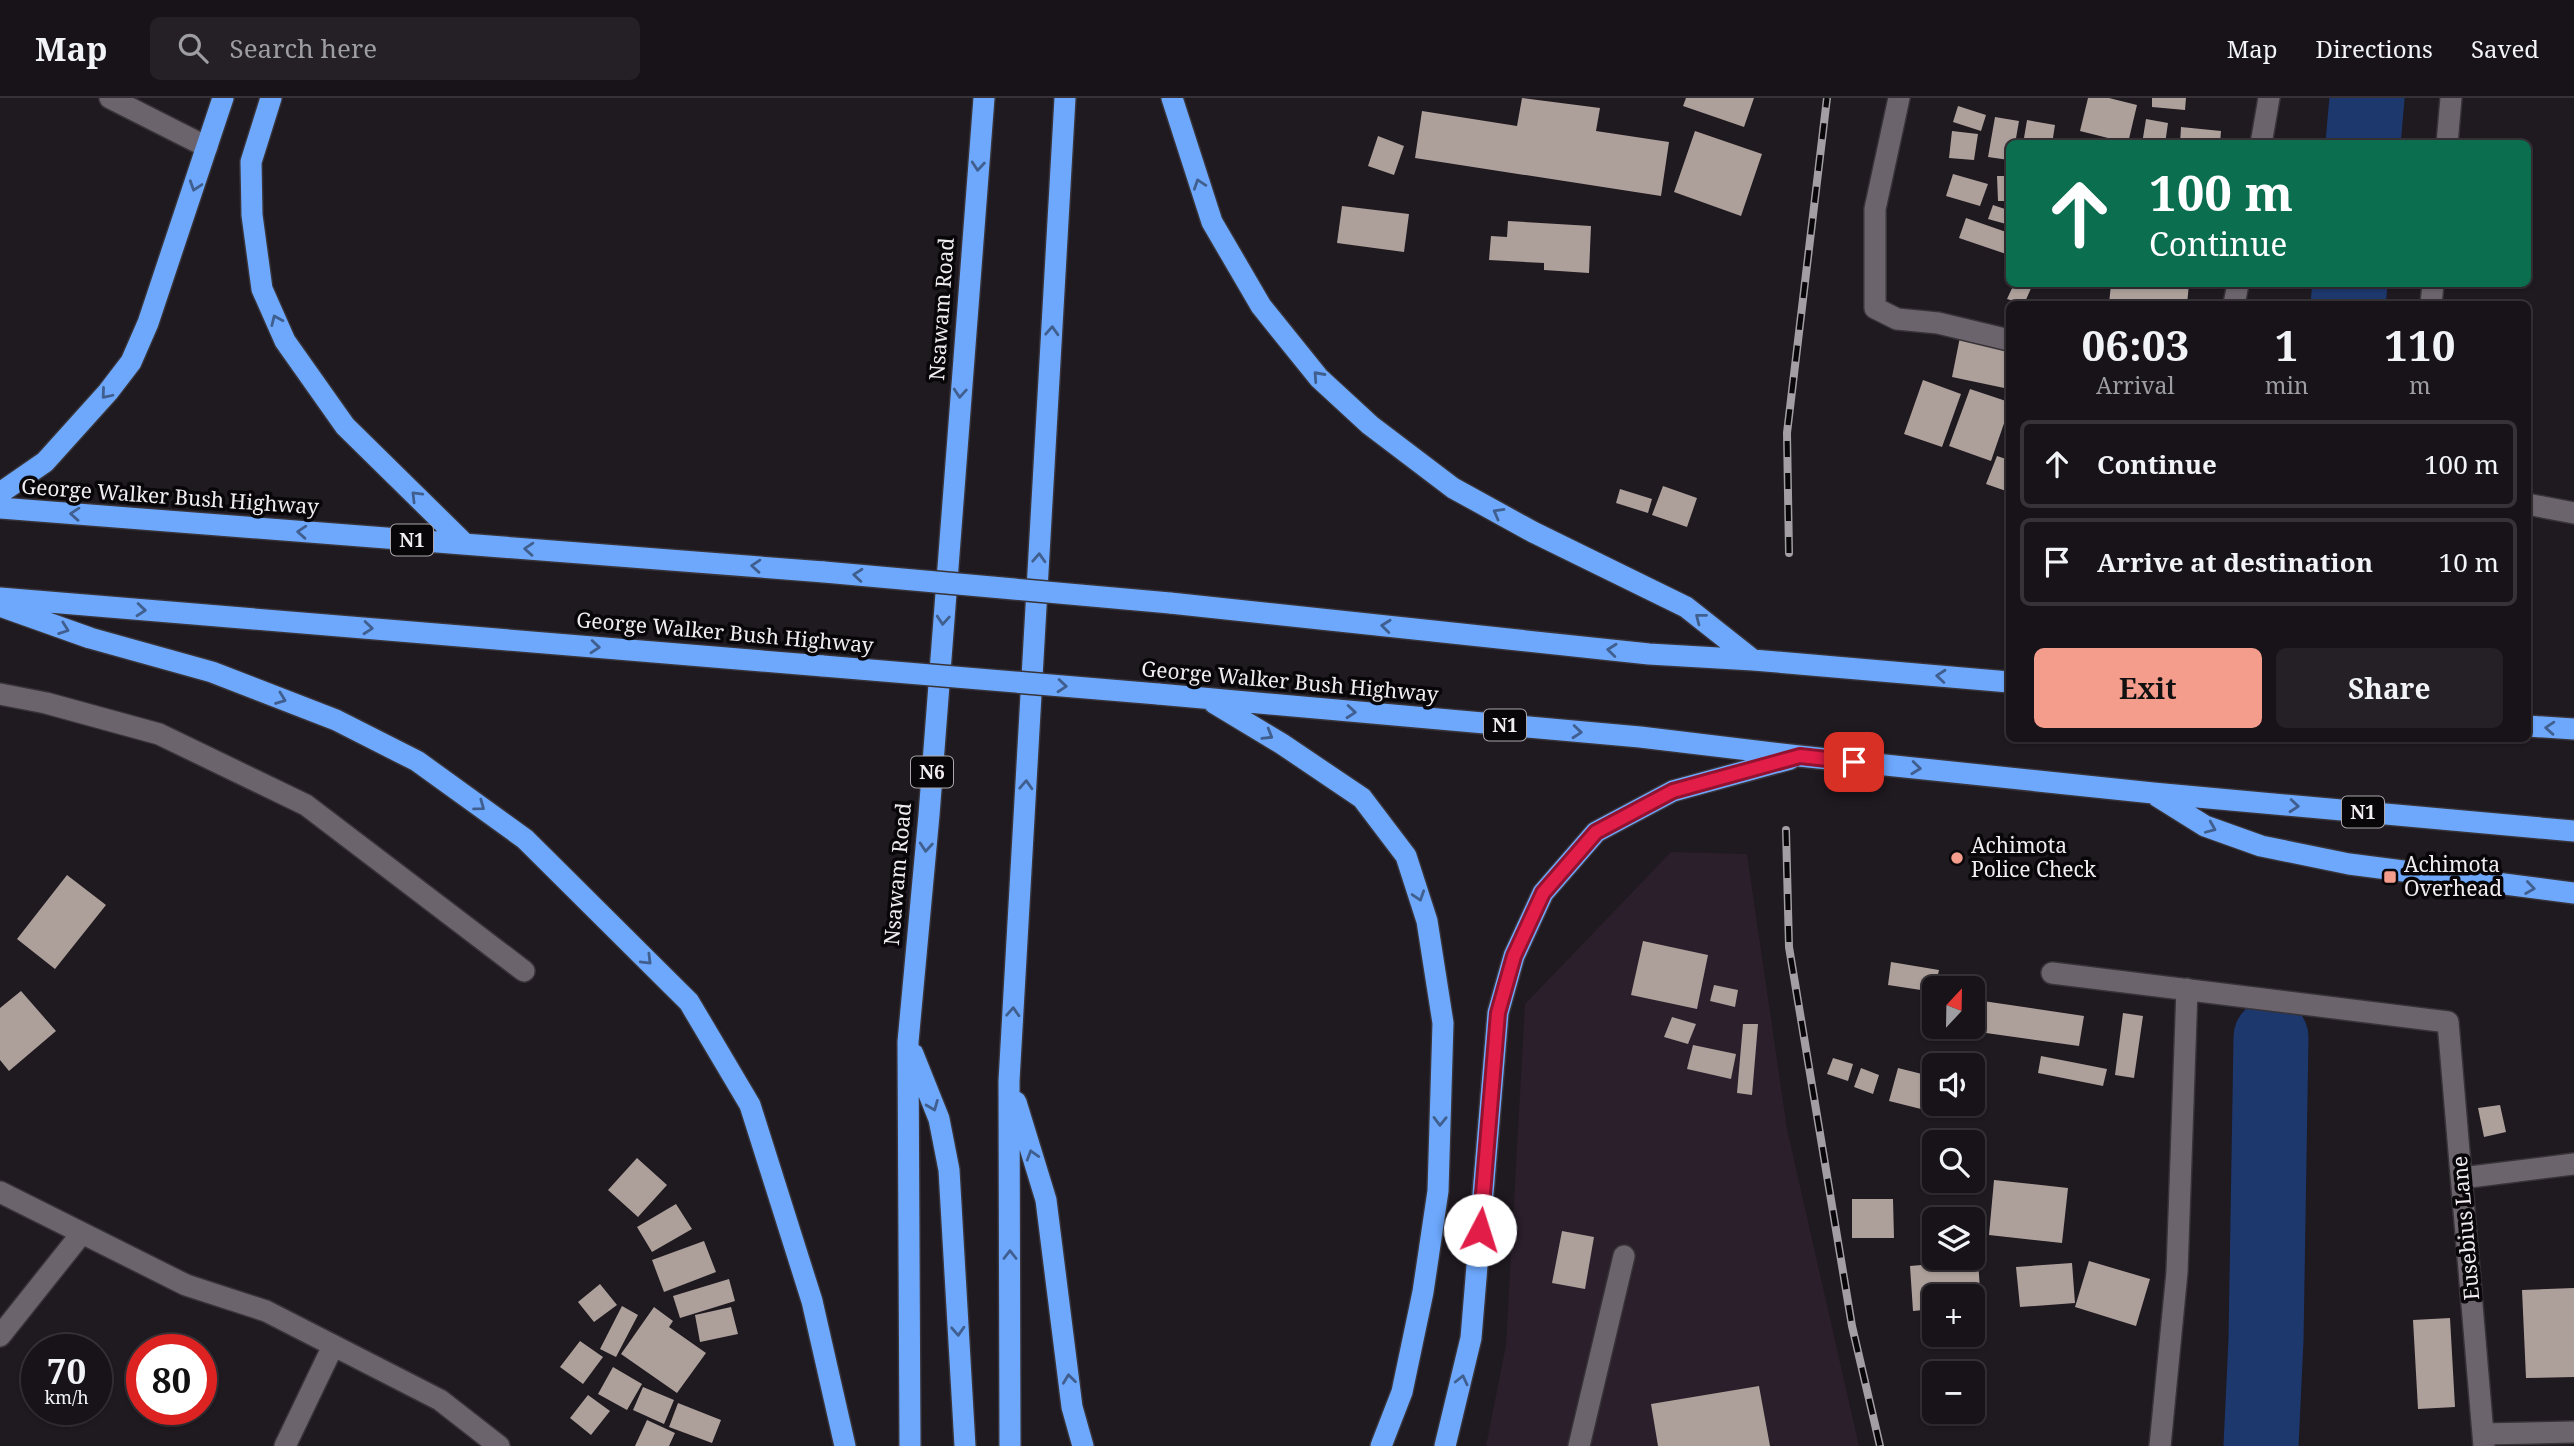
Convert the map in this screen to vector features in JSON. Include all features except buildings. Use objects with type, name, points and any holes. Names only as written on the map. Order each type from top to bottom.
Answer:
[{"type":"highway","points":[[0,493],[45,462],[108,392],[131,362],[148,323],[223,98]]},
{"type":"highway","points":[[271,98],[251,162],[252,215],[262,289],[285,341],[345,426],[465,544]]},
{"type":"highway","name":"Nsawam Road","points":[[910,1446],[908,1042],[929,815],[984,98]]},
{"type":"highway","points":[[1010,1446],[1009,1081],[1065,98]]},
{"type":"highway","points":[[1172,98],[1212,222],[1261,306],[1319,378],[1370,425],[1453,488],[1533,533],[1686,607],[1753,660]]},
{"type":"highway","name":"George Walker Bush Highway","points":[[0,508],[824,572],[1170,603],[1649,654],[2006,682]]},
{"type":"highway","name":"George Walker Bush Highway","points":[[0,598],[1158,694],[1640,737],[2152,793],[2574,831]]},
{"type":"highway","points":[[0,606],[90,638],[212,672],[336,720],[418,761],[524,839],[689,1002],[750,1105],[812,1301],[845,1446]]},
{"type":"highway","points":[[1209,700],[1282,744],[1362,798],[1406,856],[1427,921],[1443,1023],[1438,1191],[1423,1292],[1402,1392],[1381,1446]]},
{"type":"highway","points":[[2531,726],[2574,729]]},
{"type":"highway","points":[[1445,1446],[1471,1338],[1498,1013],[1514,956],[1543,893],[1596,832],[1673,791],[1800,756]]},
{"type":"highway","points":[[2152,793],[2205,826],[2261,846],[2349,864],[2574,894]]},
{"type":"highway","points":[[908,1042],[939,1119],[949,1170],[965,1446]]},
{"type":"highway","points":[[1009,1081],[1046,1200],[1072,1406],[1083,1446]]},
{"type":"street","points":[[110,98],[207,147]]},
{"type":"street","points":[[1899,98],[1875,209],[1875,308],[1897,319],[1938,323],[2006,339]]},
{"type":"street","points":[[2262,140],[2269,98]]},
{"type":"street","points":[[2447,140],[2451,98]]},
{"type":"street","points":[[2531,505],[2574,513]]},
{"type":"street","points":[[0,694],[46,703],[159,734],[306,805],[524,971]]},
{"type":"street","points":[[2052,972],[2186,989],[2177,1272],[2160,1446]]},
{"type":"street","name":"Eusebius Lane","points":[[2186,989],[2448,1021],[2484,1440],[2574,1432]]},
{"type":"street","points":[[2462,1178],[2574,1164]]},
{"type":"street","points":[[0,1192],[186,1285],[266,1311],[440,1400],[499,1446]]},
{"type":"street","points":[[0,1336],[82,1233]]},
{"type":"street","points":[[1579,1446],[1624,1256]]},
{"type":"street","points":[[285,1446],[333,1346]]},
{"type":"shaded area","points":[[1671,852],[1747,854],[1787,1129],[1859,1446],[1486,1446],[1506,1345],[1525,1004]]},
{"type":"waterway","points":[[2363,140],[2367,98]]},
{"type":"waterway","points":[[2348,301],[2350,287]]},
{"type":"waterway","points":[[2261,1446],[2266,1340],[2271,1037]]},
{"type":"railway","points":[[1789,553],[1787,433],[1827,98]]},
{"type":"railway","points":[[1786,830],[1789,947],[1852,1326],[1880,1446]]},
{"type":"place","name":"Achimota Police Check","points":[[1957,858]]},
{"type":"place","name":"Achimota Overhead","points":[[2390,877]]},
{"type":"route","points":[[1480,1230],[1498,1013],[1514,956],[1543,893],[1596,832],[1673,791],[1800,756],[1854,762]]}]
